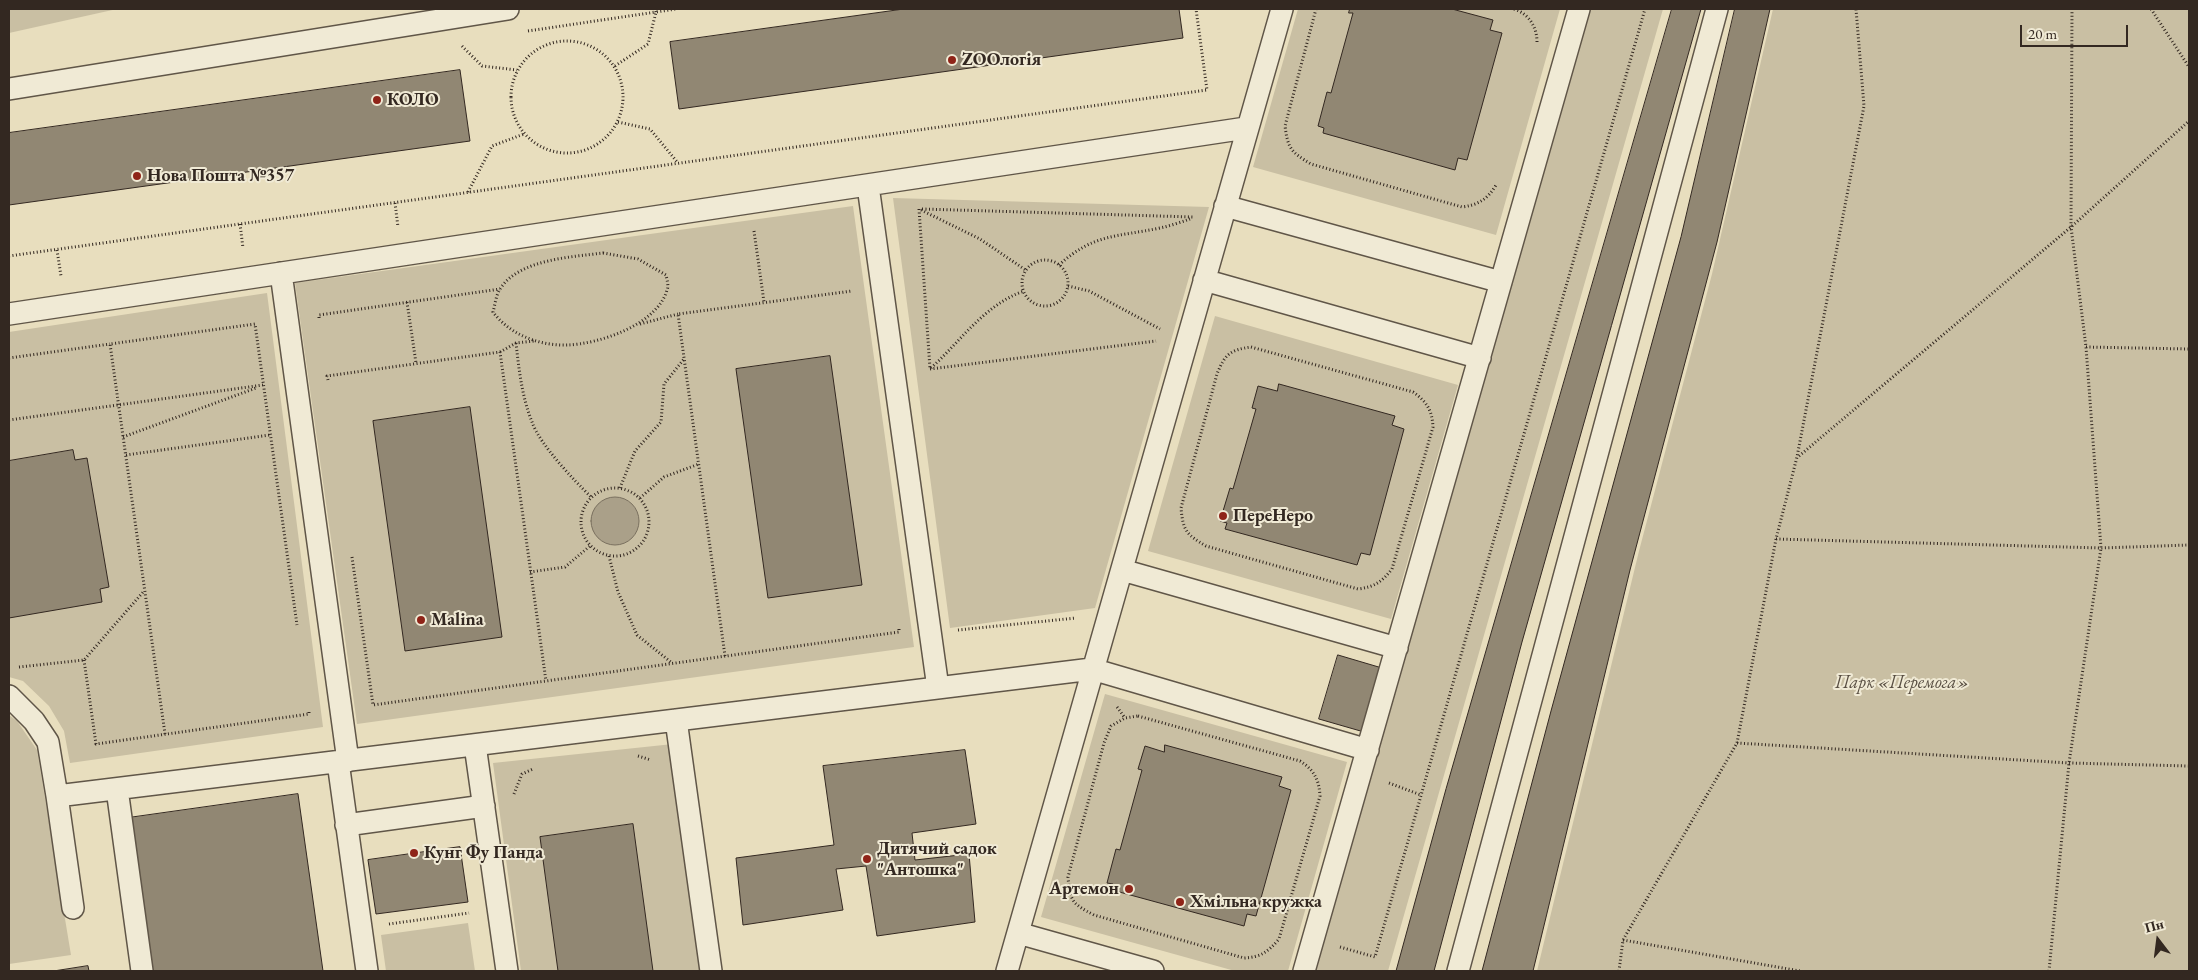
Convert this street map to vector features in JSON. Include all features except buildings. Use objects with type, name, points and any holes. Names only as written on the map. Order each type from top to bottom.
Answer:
[{"type":"lane","points":[[9,90],[508,9]]},
{"type":"lane","points":[[1007,971],[1246,128],[1282,9]]},
{"type":"lane","points":[[1304,971],[1579,9]]},
{"type":"lane","points":[[1458,971],[1717,9]]},
{"type":"lane","points":[[9,314],[1246,128]]},
{"type":"lane","points":[[868,186],[938,688]]},
{"type":"lane","points":[[1225,206],[1501,282]]},
{"type":"lane","points":[[281,273],[343,761],[346,825],[367,971]]},
{"type":"lane","points":[[1204,280],[1480,358]]},
{"type":"lane","points":[[1122,570],[1397,648]]},
{"type":"lane","points":[[57,796],[1092,669],[1368,750]]},
{"type":"lane","points":[[9,696],[34,721],[48,742],[73,908]]},
{"type":"lane","points":[[676,720],[711,971]]},
{"type":"lane","points":[[475,745],[506,971]]},
{"type":"lane","points":[[117,788],[142,971]]},
{"type":"lane","points":[[346,825],[484,806]]},
{"type":"lane","points":[[1018,933],[1153,971]]},
{"type":"path","points":[[615,66],[648,44],[656,12],[676,9]]},
{"type":"path","points":[[9,256],[1207,90],[1196,9]]},
{"type":"path","points":[[1316,9],[1285,126],[1287,140],[1293,153],[1311,164],[1462,207],[1475,205],[1488,198],[1496,187],[1499,177]]},
{"type":"path","points":[[1514,9],[1529,18],[1537,32],[1537,44]]},
{"type":"path","points":[[1375,957],[1645,9]]},
{"type":"path","points":[[1619,971],[1623,940],[1737,743],[1776,539],[1797,457],[1864,106],[1856,9]]},
{"type":"path","points":[[2049,971],[2069,763],[2101,548],[2086,346],[2070,227],[2072,9]]},
{"type":"path","points":[[2151,9],[2189,67]]},
{"type":"path","points":[[565,40],[584,43],[602,52],[615,66],[622,84],[624,103],[618,122],[607,137],[590,148],[572,153],[552,151],[537,145],[524,134],[515,120],[511,103],[512,86],[517,70],[530,55],[546,45],[565,40]]},
{"type":"path","points":[[457,42],[482,66],[517,70]]},
{"type":"path","points":[[1797,457],[2070,227],[2189,121]]},
{"type":"path","points":[[618,122],[650,129],[678,163]]},
{"type":"path","points":[[468,192],[492,146],[524,134]]},
{"type":"path","points":[[918,209],[1196,217],[1161,228],[1122,233],[1104,238],[1075,251],[1060,265]]},
{"type":"path","points":[[918,209],[980,239],[1027,271]]},
{"type":"path","points":[[918,209],[930,369]]},
{"type":"path","points":[[744,232],[763,229]]},
{"type":"path","points":[[754,230],[764,302]]},
{"type":"path","points":[[535,341],[517,334],[500,322],[493,312],[500,289],[517,272],[549,260],[622,250]]},
{"type":"path","points":[[604,253],[638,259],[666,275],[668,289],[661,303],[639,324]]},
{"type":"path","points":[[1045,260],[1060,265],[1068,278],[1068,286],[1062,299],[1048,306],[1034,302],[1024,291],[1022,283],[1031,265],[1045,260]]},
{"type":"path","points":[[1068,286],[1088,291],[1168,334]]},
{"type":"path","points":[[320,323],[319,315],[500,289]]},
{"type":"path","points":[[327,376],[500,352],[516,343],[535,341],[567,345],[607,338],[639,324],[678,314],[852,290],[853,299]]},
{"type":"path","points":[[930,369],[988,311],[1007,297],[1024,291]]},
{"type":"path","points":[[407,302],[416,363]]},
{"type":"path","points":[[678,314],[725,656]]},
{"type":"path","points":[[9,358],[255,324],[297,628]]},
{"type":"path","points":[[930,369],[1166,340]]},
{"type":"path","points":[[516,343],[521,385],[532,424],[566,471],[591,497]]},
{"type":"path","points":[[110,344],[165,734]]},
{"type":"path","points":[[2086,346],[2189,349]]},
{"type":"path","points":[[1251,347],[1413,392],[1425,400],[1432,414],[1433,427],[1392,569],[1384,580],[1371,588],[1358,590],[1206,546],[1188,536],[1181,508],[1217,374],[1224,357],[1238,349],[1251,347]]},
{"type":"path","points":[[500,352],[546,681]]},
{"type":"path","points":[[620,488],[635,451],[661,422],[664,384],[684,359]]},
{"type":"path","points":[[326,367],[329,385]]},
{"type":"path","points":[[9,420],[263,385]]},
{"type":"path","points":[[123,437],[263,385]]},
{"type":"path","points":[[126,455],[270,435]]},
{"type":"path","points":[[640,498],[664,477],[698,464]]},
{"type":"path","points":[[610,488],[620,488],[640,498],[646,506],[649,516],[649,528],[646,538],[630,552],[620,556],[609,556],[599,553],[584,538],[581,516],[591,497],[610,488]]},
{"type":"path","points":[[1776,539],[2101,548],[2189,545]]},
{"type":"path","points":[[530,572],[565,567],[590,546]]},
{"type":"path","points":[[352,550],[373,705],[899,632],[930,633],[1077,618]]},
{"type":"path","points":[[609,556],[618,592],[637,635],[673,663]]},
{"type":"path","points":[[18,668],[84,660],[144,591]]},
{"type":"path","points":[[898,622],[899,632]]},
{"type":"path","points":[[84,660],[96,744],[309,714],[308,704]]},
{"type":"path","points":[[1138,716],[1300,761],[1312,769],[1319,783],[1317,805],[1279,939],[1259,958],[1244,958],[1094,915],[1076,905],[1069,891],[1068,877],[1104,743],[1111,726],[1125,718],[1138,716]]},
{"type":"path","points":[[1737,743],[2069,763],[2189,766]]},
{"type":"path","points":[[629,756],[638,756],[656,761]]},
{"type":"path","points":[[514,801],[514,793],[522,774],[540,766]]},
{"type":"path","points":[[361,928],[498,908]]},
{"type":"path","points":[[1623,940],[1800,971]]},
{"type":"green space","points":[[9,9],[117,9],[9,33]]},
{"type":"green space","points":[[1298,9],[1560,9],[1496,235],[1253,167]]},
{"type":"green space","points":[[1590,9],[1663,9],[1388,971],[1315,971]]},
{"type":"green space","name":"Парк «Перемога»","points":[[1773,9],[2189,9],[2189,971],[1537,971],[1639,551],[1712,274]]},
{"type":"green space","points":[[893,198],[1209,207],[1095,608],[950,628]]},
{"type":"green space","points":[[853,206],[914,647],[357,724],[295,283]]},
{"type":"green space","points":[[267,293],[323,727],[70,763],[64,731],[49,706],[23,681],[9,677],[9,332]]},
{"type":"green space","points":[[1215,316],[1458,385],[1391,619],[1148,551]]},
{"type":"green space","points":[[1105,694],[1347,762],[1288,971],[1235,971],[1041,917]]},
{"type":"green space","points":[[9,715],[17,721],[37,750],[71,955],[9,964]]},
{"type":"green space","points":[[673,744],[700,971],[521,971],[493,763]]},
{"type":"green space","points":[[468,923],[475,971],[386,971],[381,935]]},
{"type":"shaded area","points":[[615,497],[624,499],[632,504],[637,512],[639,521],[637,530],[632,538],[624,543],[615,545],[606,543],[598,538],[593,530],[591,521],[593,512],[598,504],[606,499]]},
{"type":"place","name":"ZООлогія","points":[[952,60]]},
{"type":"place","name":"КОЛО","points":[[377,100]]},
{"type":"place","name":"Нова Пошта №357","points":[[137,176]]},
{"type":"place","name":"ПереНеро","points":[[1223,516]]},
{"type":"place","name":"Malina","points":[[421,620]]},
{"type":"place","name":"Кунг Фу Панда","points":[[414,853]]},
{"type":"place","name":"Дитячий садок \"Антошка\"","points":[[867,859]]},
{"type":"place","name":"Артемон","points":[[1129,889]]},
{"type":"place","name":"Хмільна кружка","points":[[1180,902]]}]
